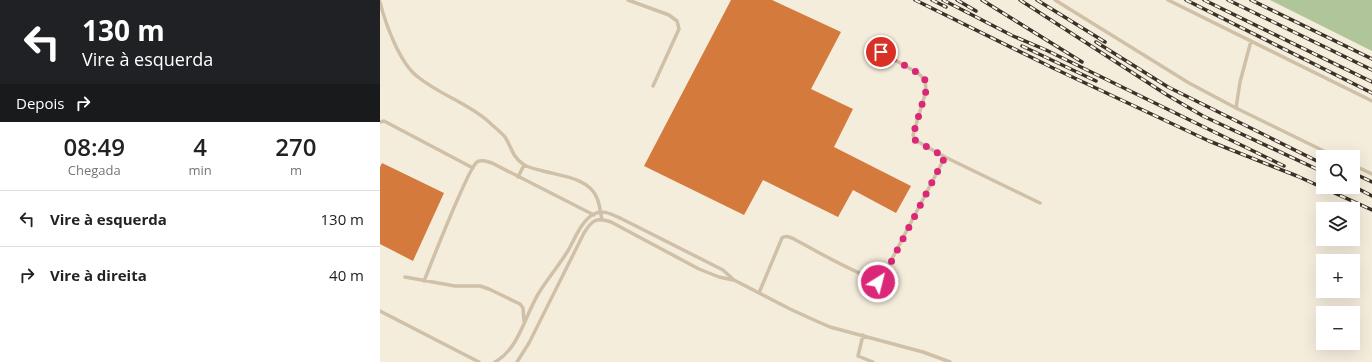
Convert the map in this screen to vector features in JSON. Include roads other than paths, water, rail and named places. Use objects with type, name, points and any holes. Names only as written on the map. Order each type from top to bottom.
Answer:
[{"type":"lane","points":[[628,0],[669,15],[677,21],[679,29],[652,86]]},
{"type":"lane","points":[[1055,0],[1165,69],[1236,108],[1322,150]]},
{"type":"lane","points":[[1168,0],[1372,101]]},
{"type":"lane","points":[[380,2],[393,39],[416,76],[442,93],[470,108],[488,121],[504,137],[513,154],[524,165],[584,183],[594,192],[602,219]]},
{"type":"lane","points":[[1236,108],[1240,82],[1251,41]]},
{"type":"lane","points":[[868,45],[918,73],[925,80],[926,91],[913,135],[915,140],[945,157],[1040,203]]},
{"type":"lane","points":[[380,122],[384,121],[473,168]]},
{"type":"lane","points":[[759,293],[780,241],[784,236],[794,239],[839,264],[878,282],[881,280],[945,157]]},
{"type":"lane","points":[[424,281],[438,245],[477,162],[484,161],[492,163],[594,214],[596,220]]},
{"type":"lane","points":[[518,176],[524,165]]},
{"type":"lane","points":[[1360,168],[1372,174]]},
{"type":"lane","points":[[495,362],[508,353],[539,291],[557,268],[586,221],[594,214],[600,212],[622,219],[723,270],[734,280],[759,293],[830,327],[923,352],[950,362]]},
{"type":"lane","points":[[517,362],[529,343],[584,233],[590,223],[596,220],[602,219],[611,222],[699,269],[719,278],[734,280]]},
{"type":"lane","points":[[405,277],[455,286],[480,286],[489,289],[520,304],[523,308],[524,322]]},
{"type":"lane","points":[[380,311],[479,362]]},
{"type":"lane","points":[[859,362],[858,356],[862,335]]},
{"type":"lane","points":[[858,356],[872,362]]},
{"type":"railway","points":[[915,0],[1053,68],[1209,141],[1297,176],[1372,210]]},
{"type":"railway","points":[[932,0],[946,7]]},
{"type":"railway","points":[[943,0],[1013,36],[1046,50],[1284,166]]},
{"type":"railway","points":[[957,0],[976,11]]},
{"type":"railway","points":[[982,0],[1082,62]]},
{"type":"railway","points":[[1020,0],[1167,95],[1203,116],[1316,169]]},
{"type":"railway","points":[[1037,0],[1105,42]]},
{"type":"railway","points":[[1186,0],[1372,93]]},
{"type":"railway","points":[[1204,0],[1372,82]]},
{"type":"railway","points":[[1228,0],[1372,70]]},
{"type":"railway","points":[[1251,0],[1372,59]]},
{"type":"railway","points":[[1096,42],[1168,87],[1316,161]]},
{"type":"railway","points":[[1022,46],[1096,81]]},
{"type":"railway","points":[[1360,176],[1372,182]]},
{"type":"railway","points":[[1360,190],[1372,196]]}]
